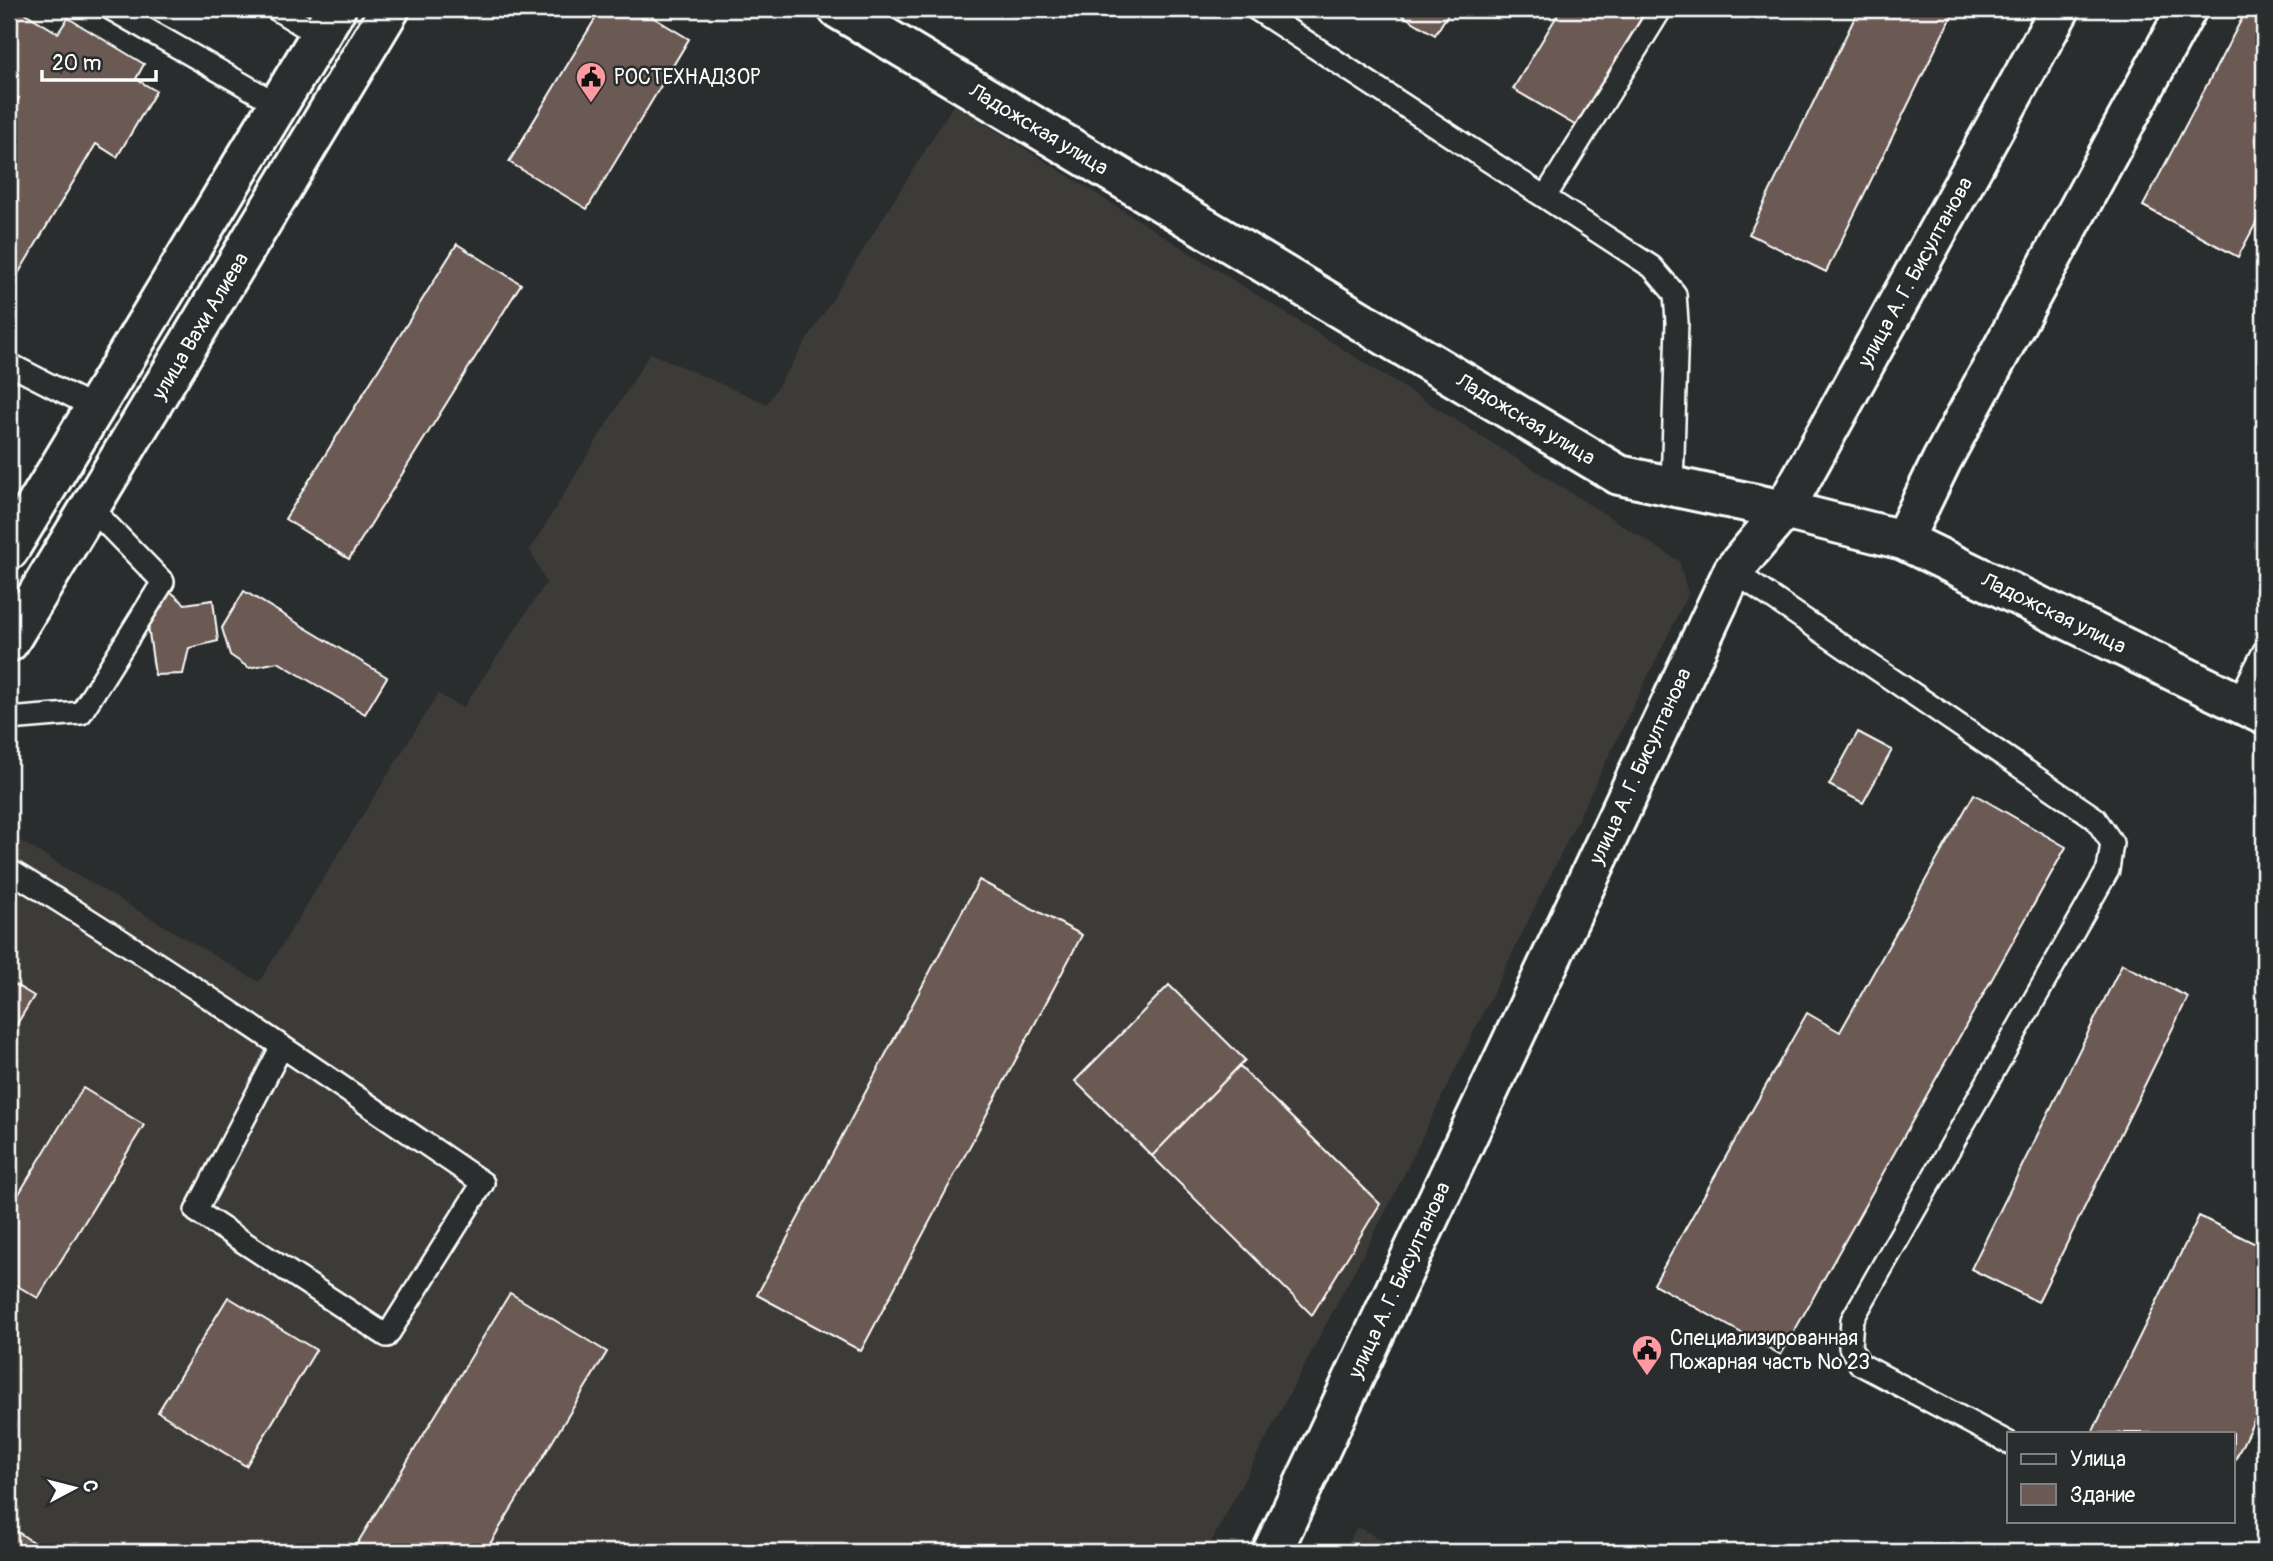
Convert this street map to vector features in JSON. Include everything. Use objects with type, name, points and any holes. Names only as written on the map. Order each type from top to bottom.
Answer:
[{"type":"street","name":"улица Вахи Алиева","points":[[9,642],[390,9]]},
{"type":"street","name":"Ладожская улица","points":[[838,9],[1619,475],[1784,510],[1903,540],[2251,709]]},
{"type":"street","name":"улица А. Г. Бисултанова","points":[[1272,1552],[1733,571],[1784,510],[2060,9]]},
{"type":"street","points":[[1903,540],[1942,460],[2187,9]]},
{"type":"street","points":[[9,551],[97,410],[328,22]]},
{"type":"lane","points":[[111,9],[279,105]]},
{"type":"lane","points":[[276,9],[328,22]]},
{"type":"lane","points":[[1256,9],[1652,267],[1675,294],[1677,322],[1672,488]]},
{"type":"lane","points":[[1545,197],[1661,9]]},
{"type":"lane","points":[[9,364],[97,410]]},
{"type":"lane","points":[[9,719],[81,713],[163,582],[91,508]]},
{"type":"lane","points":[[1733,571],[2095,818],[2112,843],[2108,870],[1852,1320],[1850,1347],[1860,1364],[2007,1442]]},
{"type":"lane","points":[[2251,709],[2264,651]]},
{"type":"lane","points":[[9,870],[282,1046],[483,1183],[387,1336],[196,1211],[282,1046]]},
{"type":"shaded area","points":[[954,104],[1679,561],[1688,594],[1390,1203],[1206,1552],[9,1552],[9,848],[15,838],[259,982],[438,694],[463,708],[546,583],[530,550],[650,353],[767,404]]},
{"type":"shaded area","points":[[1357,1527],[1407,1552],[1343,1552]]},
{"type":"building","points":[[9,9],[18,9],[58,33],[68,18],[144,64],[136,79],[156,91],[117,157],[96,144],[9,289],[9,115],[19,98],[9,92]]},
{"type":"building","points":[[601,9],[639,9],[689,39],[587,209],[509,162]]},
{"type":"building","points":[[1392,9],[1451,9],[1435,35]]},
{"type":"building","points":[[1561,9],[1657,9],[1585,131],[1513,89]]},
{"type":"building","points":[[1859,9],[1955,9],[1826,272],[1749,234]]},
{"type":"building","points":[[2247,9],[2264,9],[2264,208],[2238,257],[2143,206]]},
{"type":"building","points":[[457,244],[521,284],[349,559],[285,519]]},
{"type":"building","points":[[244,591],[387,677],[365,714],[278,662],[249,668],[230,655],[222,628]]},
{"type":"building","points":[[171,592],[185,604],[213,600],[218,641],[189,648],[183,674],[155,675],[144,598]]},
{"type":"building","points":[[1858,732],[1892,750],[1863,803],[1829,785]]},
{"type":"building","points":[[1974,794],[2066,847],[1781,1355],[1654,1284],[1807,1013],[1840,1032]]},
{"type":"building","points":[[979,880],[1082,935],[861,1351],[757,1295]]},
{"type":"building","points":[[2122,964],[2188,997],[2038,1302],[1971,1269]]},
{"type":"building","points":[[9,981],[34,996],[9,1037]]},
{"type":"building","points":[[1169,985],[1245,1060],[1152,1156],[1075,1081]]},
{"type":"building","points":[[1239,1066],[1380,1204],[1312,1315],[1152,1156]]},
{"type":"building","points":[[83,1088],[144,1125],[38,1298],[9,1281],[9,1210]]},
{"type":"building","points":[[2199,1216],[2264,1248],[2264,1400],[2234,1462],[2234,1432],[2092,1432]]},
{"type":"building","points":[[510,1293],[607,1352],[485,1552],[352,1552]]},
{"type":"building","points":[[228,1297],[316,1350],[246,1466],[158,1412]]},
{"type":"building","points":[[9,1526],[40,1547],[37,1552],[9,1552]]},
{"type":"building","points":[[1391,1544],[1407,1552],[1388,1552]]},
{"type":"place","name":"РОСТЕХНАДЗОР","points":[[591,104]]},
{"type":"place","name":"Специализированная Пожарная часть № 23","points":[[1647,1377]]}]
